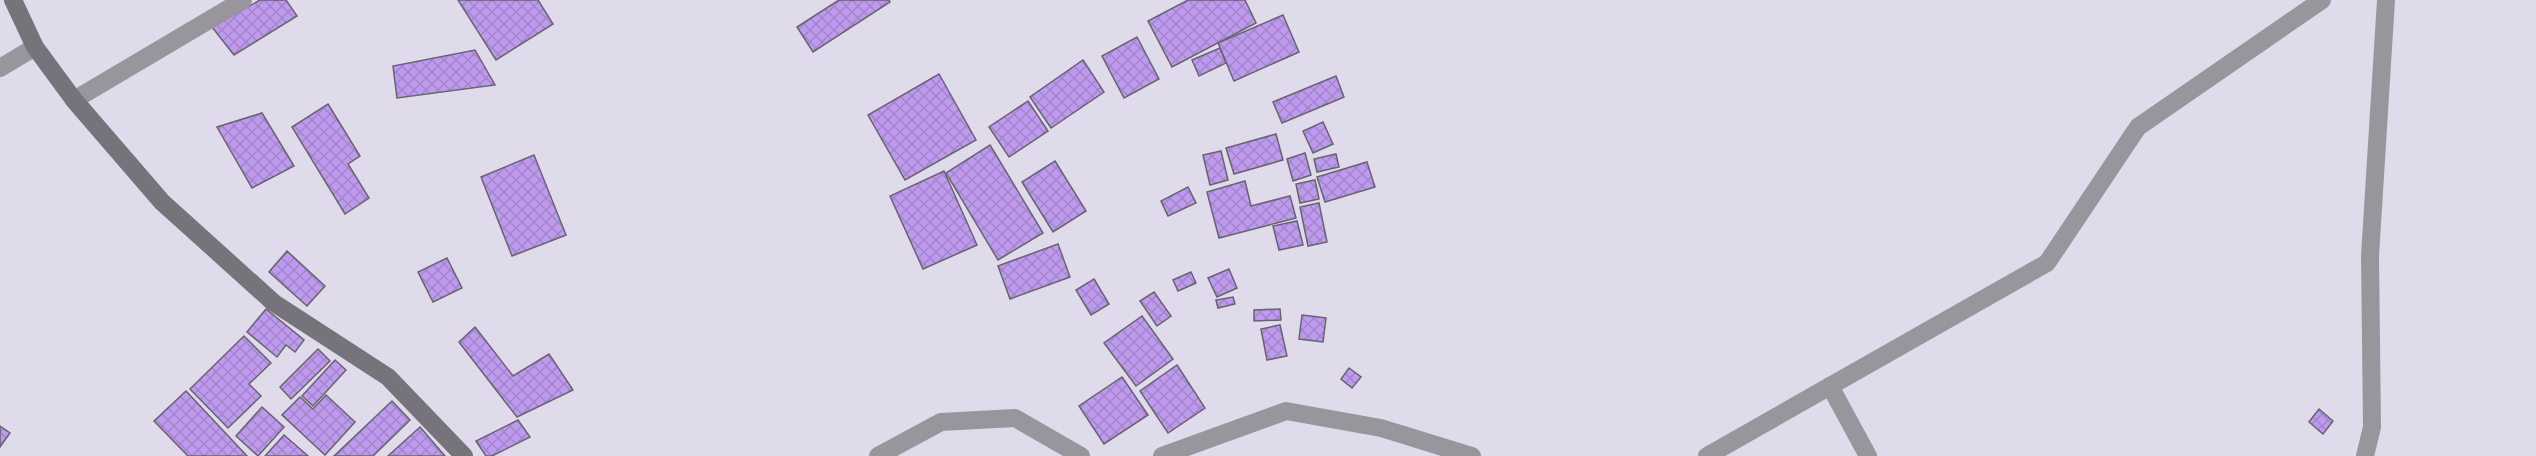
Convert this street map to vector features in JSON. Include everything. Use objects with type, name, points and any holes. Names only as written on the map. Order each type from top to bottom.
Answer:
[{"type":"street","points":[[13,0],[35,46],[74,100],[162,202],[274,303],[388,377],[464,456]]},
{"type":"street","points":[[74,100],[243,0]]},
{"type":"street","points":[[1707,456],[2047,263],[2138,127],[2322,0]]},
{"type":"street","points":[[2365,456],[2372,428],[2370,255],[2386,0]]},
{"type":"street","points":[[0,68],[35,46]]},
{"type":"street","points":[[1830,386],[1868,456]]},
{"type":"street","points":[[1162,456],[1286,411],[1381,428],[1472,456]]},
{"type":"street","points":[[878,456],[941,422],[1016,418],[1081,456]]},
{"type":"building","points":[[260,0],[286,0],[297,16],[234,55],[212,27]]},
{"type":"building","points":[[458,0],[538,0],[553,24],[496,60]]},
{"type":"building","points":[[839,0],[889,0],[890,2],[813,52],[797,27]]},
{"type":"building","points":[[1188,0],[1245,0],[1256,23],[1172,67],[1148,21]]},
{"type":"building","points":[[1283,15],[1299,52],[1234,81],[1218,43]]},
{"type":"building","points":[[1137,37],[1159,79],[1124,98],[1102,56]]},
{"type":"building","points":[[1220,48],[1226,63],[1199,76],[1192,60]]},
{"type":"building","points":[[475,50],[495,85],[397,98],[393,66]]},
{"type":"building","points":[[1083,60],[1104,92],[1051,128],[1030,97]]},
{"type":"building","points":[[939,74],[976,140],[905,180],[868,115]]},
{"type":"building","points":[[1336,76],[1344,97],[1282,123],[1273,102]]},
{"type":"building","points":[[1028,101],[1048,131],[1009,157],[989,127]]},
{"type":"building","points":[[328,104],[360,156],[348,164],[369,198],[345,214],[292,127]]},
{"type":"building","points":[[262,113],[294,166],[252,188],[217,127]]},
{"type":"building","points":[[1323,122],[1333,144],[1313,153],[1303,131]]},
{"type":"building","points":[[1276,134],[1283,160],[1234,174],[1226,148]]},
{"type":"building","points":[[990,145],[1043,233],[998,260],[946,173]]},
{"type":"building","points":[[1221,151],[1228,180],[1210,185],[1203,155]]},
{"type":"building","points":[[1305,153],[1311,175],[1293,181],[1287,159]]},
{"type":"building","points":[[1336,154],[1339,167],[1317,172],[1314,159]]},
{"type":"building","points":[[534,155],[566,235],[512,256],[481,177]]},
{"type":"building","points":[[1055,161],[1086,211],[1053,232],[1022,182]]},
{"type":"building","points":[[1367,162],[1375,187],[1325,202],[1317,177]]},
{"type":"building","points":[[944,171],[977,245],[923,269],[890,196]]},
{"type":"building","points":[[1315,180],[1319,199],[1300,203],[1296,184]]},
{"type":"building","points":[[1245,181],[1251,206],[1290,196],[1296,218],[1219,238],[1207,192]]},
{"type":"building","points":[[1188,187],[1196,203],[1168,216],[1161,201]]},
{"type":"building","points":[[1319,203],[1327,242],[1308,246],[1300,207]]},
{"type":"building","points":[[1297,221],[1303,245],[1279,250],[1273,226]]},
{"type":"building","points":[[1058,244],[1070,277],[1010,299],[998,266]]},
{"type":"building","points":[[287,251],[325,286],[307,306],[269,272]]},
{"type":"building","points":[[447,258],[462,288],[433,302],[418,272]]},
{"type":"building","points":[[1229,269],[1237,288],[1217,297],[1208,278]]},
{"type":"building","points":[[1191,272],[1196,283],[1178,291],[1173,280]]},
{"type":"building","points":[[1094,279],[1109,304],[1091,315],[1076,290]]},
{"type":"building","points":[[1154,292],[1171,316],[1157,326],[1140,301]]},
{"type":"building","points":[[1233,297],[1235,304],[1218,308],[1216,300]]},
{"type":"building","points":[[266,309],[304,340],[295,352],[286,345],[277,357],[247,332]]},
{"type":"building","points":[[1280,309],[1281,320],[1254,321],[1254,310]]},
{"type":"building","points":[[1302,315],[1326,318],[1323,342],[1299,339]]},
{"type":"building","points":[[1142,316],[1173,359],[1136,386],[1104,343]]},
{"type":"building","points":[[1280,325],[1287,356],[1267,360],[1261,329]]},
{"type":"building","points":[[475,327],[513,376],[549,354],[573,390],[517,417],[459,342]]},
{"type":"building","points":[[244,336],[271,363],[249,384],[261,396],[228,428],[190,389]]},
{"type":"building","points":[[318,349],[330,361],[291,399],[280,387]]},
{"type":"building","points":[[335,360],[346,370],[313,406],[302,396]]},
{"type":"building","points":[[1177,365],[1205,408],[1168,433],[1140,391]]},
{"type":"building","points":[[1349,368],[1361,377],[1352,388],[1341,379]]},
{"type":"building","points":[[1122,377],[1148,415],[1104,444],[1079,406]]},
{"type":"building","points":[[186,391],[247,456],[188,456],[154,421]]},
{"type":"building","points":[[326,395],[355,422],[325,455],[282,415],[300,397],[313,409]]},
{"type":"building","points":[[392,401],[410,420],[373,456],[334,456]]},
{"type":"building","points":[[262,407],[284,427],[258,456],[236,436]]},
{"type":"building","points":[[2319,409],[2333,421],[2323,434],[2309,422]]},
{"type":"building","points":[[518,420],[530,437],[492,456],[486,456],[476,441]]},
{"type":"building","points":[[0,426],[10,433],[0,447]]},
{"type":"building","points":[[420,427],[445,456],[388,456]]},
{"type":"building","points":[[284,435],[308,456],[265,456]]}]
